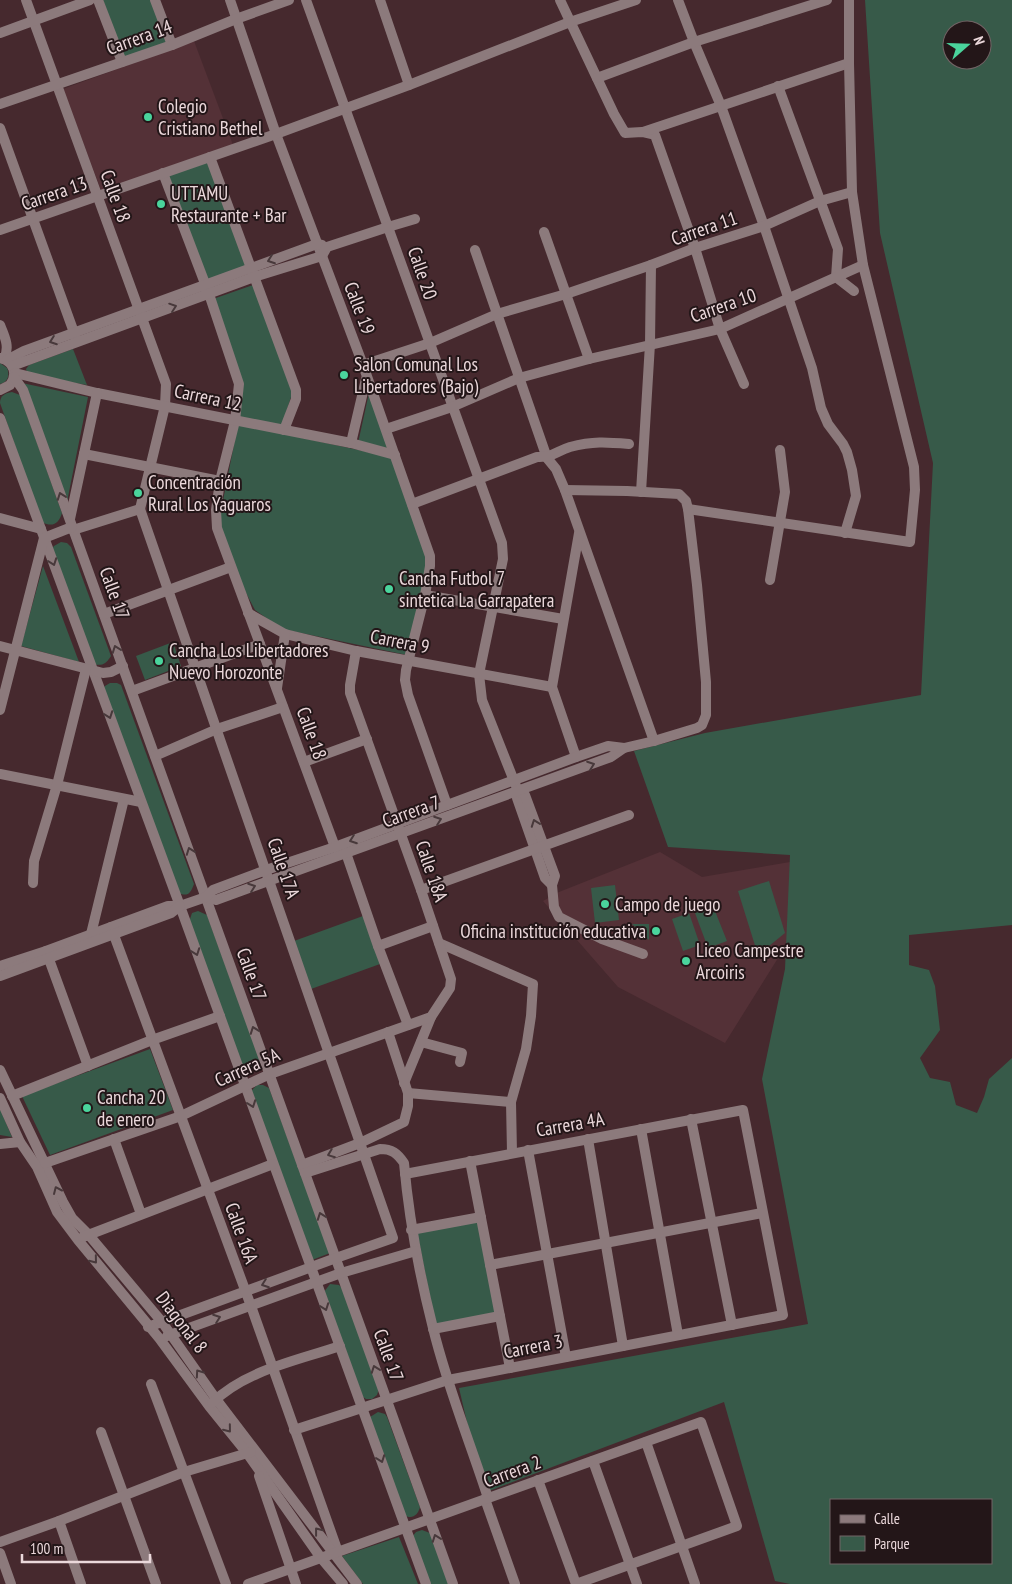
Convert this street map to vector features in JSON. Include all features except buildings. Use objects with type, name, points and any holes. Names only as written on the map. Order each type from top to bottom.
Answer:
[{"type":"street","name":"Calle 18","points":[[26,0],[166,384],[165,406],[152,467],[140,509]]},
{"type":"street","points":[[0,33],[90,0]]},
{"type":"street","points":[[98,0],[122,62]]},
{"type":"street","points":[[155,0],[172,45]]},
{"type":"street","name":"Calle 19","points":[[230,0],[276,134],[322,249],[430,556],[425,594],[407,660],[405,680],[408,695],[447,805]]},
{"type":"street","name":"Carrera 14","points":[[0,104],[172,45],[236,18],[289,0]]},
{"type":"street","name":"Calle 20","points":[[306,0],[502,543],[503,559],[492,606]]},
{"type":"street","points":[[380,0],[409,85]]},
{"type":"street","points":[[560,0],[625,133],[642,132],[849,63]]},
{"type":"street","name":"Carrera 13","points":[[0,230],[276,134],[409,85],[570,22],[636,0]]},
{"type":"street","points":[[678,0],[721,106],[764,226],[812,368],[821,408],[828,424],[843,444],[852,470],[856,496],[845,533]]},
{"type":"street","points":[[597,78],[694,42],[827,0]]},
{"type":"street","points":[[565,490],[679,494],[686,501],[688,509],[910,542],[915,490],[914,467],[863,266],[852,192],[849,0]]},
{"type":"street","points":[[778,86],[838,249],[836,277],[854,292]]},
{"type":"street","points":[[0,128],[76,337]]},
{"type":"street","points":[[642,132],[655,135],[695,248],[720,328],[744,384]]},
{"type":"street","points":[[210,157],[296,390],[296,399],[284,430]]},
{"type":"street","points":[[84,454],[220,481],[236,420],[239,384],[163,173]]},
{"type":"street","name":"Carrera 11","points":[[430,343],[497,314],[566,294],[651,265],[695,248],[764,226],[820,201],[852,192]]},
{"type":"street","points":[[0,390],[10,385],[9,366],[24,351],[76,337],[253,272],[416,219]]},
{"type":"street","points":[[544,232],[589,359]]},
{"type":"street","points":[[475,250],[547,458],[556,469],[565,490],[654,741]]},
{"type":"street","points":[[641,492],[650,344],[651,265]]},
{"type":"street","name":"Carrera 10","points":[[386,429],[452,407],[519,378],[589,359],[720,328],[863,266]]},
{"type":"street","name":"Calle 17","points":[[0,325],[8,346],[9,366],[23,390],[453,1584]]},
{"type":"street","points":[[363,365],[430,343]]},
{"type":"street","name":"Carrera 12","points":[[9,366],[97,393],[351,443],[394,455]]},
{"type":"street","points":[[351,443],[367,378]]},
{"type":"street","points":[[72,526],[84,454],[97,393]]},
{"type":"street","points":[[0,438],[2,422]]},
{"type":"street","points":[[2,422],[89,670],[180,906],[426,1584]]},
{"type":"street","points":[[412,504],[537,457],[547,458],[569,448],[599,441],[629,444]]},
{"type":"street","points":[[770,580],[785,492],[780,450]]},
{"type":"street","name":"Calle 18","points":[[220,481],[215,519],[216,528],[336,847]]},
{"type":"street","points":[[0,518],[42,533],[140,509]]},
{"type":"street","name":"Calle 17A","points":[[140,509],[394,1238],[336,1258]]},
{"type":"street","name":"Carrera 7","points":[[206,897],[216,900],[346,853],[447,805],[576,757],[608,746],[624,748],[654,741],[702,725],[706,715],[706,682],[688,509]]},
{"type":"street","points":[[576,757],[552,687],[579,532]]},
{"type":"street","points":[[0,710],[16,650],[42,533]]},
{"type":"street","points":[[104,614],[231,567]]},
{"type":"street","points":[[425,594],[564,619]]},
{"type":"street","points":[[492,606],[479,674],[482,700],[518,791],[517,798],[539,847],[545,878],[552,887],[554,907],[560,916],[602,939],[643,954]]},
{"type":"street","name":"Carrera 9","points":[[248,613],[285,634],[356,651],[552,687]]},
{"type":"street","points":[[277,690],[285,634]]},
{"type":"street","points":[[132,691],[260,644]]},
{"type":"street","points":[[0,646],[103,673],[111,672],[122,666]]},
{"type":"street","name":"Calle 18A","points":[[356,651],[350,693],[422,890],[451,979],[450,988],[430,1017]]},
{"type":"street","points":[[33,882],[34,861],[89,670]]},
{"type":"street","points":[[155,756],[217,729],[283,707]]},
{"type":"street","points":[[304,762],[367,739]]},
{"type":"street","name":"Carrera 7","points":[[0,966],[47,954],[171,913],[180,906],[206,897],[214,890],[266,870],[518,791],[612,758],[624,748]]},
{"type":"street","points":[[0,774],[141,802]]},
{"type":"street","points":[[90,934],[124,799]]},
{"type":"street","points":[[422,890],[629,815]]},
{"type":"street","points":[[346,853],[408,1025]]},
{"type":"street","points":[[378,946],[433,926]]},
{"type":"street","name":"Carrera 7","points":[[0,976],[90,934],[112,931]]},
{"type":"street","name":"Calle 16A","points":[[112,931],[251,1306],[336,1553]]},
{"type":"street","points":[[439,943],[533,984],[526,1049],[511,1102],[512,1153]]},
{"type":"street","points":[[47,954],[88,1066]]},
{"type":"street","points":[[12,1096],[152,1040],[220,1016]]},
{"type":"street","points":[[406,1088],[430,1017]]},
{"type":"street","name":"Carrera 5A","points":[[45,1163],[181,1116],[270,1074],[430,1017]]},
{"type":"street","points":[[304,1169],[404,1122],[407,1115],[406,1088],[388,1032]]},
{"type":"street","points":[[421,1042],[462,1052],[460,1062]]},
{"type":"street","name":"Diagonal 8","points":[[0,1070],[72,1218],[88,1234],[162,1322],[213,1402]]},
{"type":"street","points":[[406,1088],[511,1102]]},
{"type":"street","name":"Diagonal 8","points":[[0,1098],[20,1142],[36,1167],[58,1212],[78,1240],[336,1553],[357,1584]]},
{"type":"street","name":"Carrera 4A","points":[[405,1174],[743,1110],[762,1213]]},
{"type":"street","points":[[691,1119],[732,1325]]},
{"type":"street","points":[[641,1129],[678,1335]]},
{"type":"street","points":[[114,1139],[141,1214]]},
{"type":"street","points":[[588,1139],[623,1346]]},
{"type":"street","points":[[0,1144],[20,1142]]},
{"type":"street","points":[[304,1169],[380,1149],[390,1149],[398,1154],[404,1163],[411,1230],[433,1329],[515,1584]]},
{"type":"street","points":[[528,1150],[566,1357]]},
{"type":"street","points":[[470,1161],[510,1368]]},
{"type":"street","points":[[78,1240],[88,1234],[273,1164]]},
{"type":"street","points":[[490,1265],[762,1213]]},
{"type":"street","name":"Carrera 3","points":[[294,1430],[448,1380],[783,1314],[762,1213]]},
{"type":"street","points":[[411,1230],[481,1217]]},
{"type":"street","points":[[159,1338],[341,1273],[416,1251]]},
{"type":"street","points":[[148,1327],[336,1258]]},
{"type":"street","points":[[433,1329],[500,1316]]},
{"type":"street","points":[[213,1402],[251,1376],[340,1346]]},
{"type":"street","points":[[151,1384],[226,1584]]},
{"type":"street","name":"Carrera 2","points":[[291,1569],[701,1422],[737,1526],[682,1546]]},
{"type":"street","points":[[101,1432],[156,1584]]},
{"type":"street","points":[[646,1442],[695,1584]]},
{"type":"street","points":[[0,1542],[184,1472],[252,1452]]},
{"type":"street","name":"Diagonal 8","points":[[252,1452],[256,1465],[321,1558],[343,1584]]},
{"type":"street","points":[[593,1461],[637,1584]]},
{"type":"street","points":[[256,1465],[296,1584]]},
{"type":"street","points":[[538,1480],[576,1584],[682,1546]]},
{"type":"street","points":[[59,1521],[81,1584]]},
{"type":"street","points":[[0,1553],[11,1584]]},
{"type":"street","points":[[248,1584],[291,1569]]},
{"type":"shaded area","name":"Colegio Cristiano Bethel","points":[[194,41],[233,145],[102,193],[63,89]]},
{"type":"shaded area","name":"Liceo Campestre Arcoiris","points":[[660,852],[702,877],[790,862],[793,934],[725,1043],[618,987],[543,901],[559,892]]},
{"type":"green space","points":[[103,0],[151,0],[167,44],[124,59]]},
{"type":"green space","points":[[865,0],[1012,0],[1012,925],[909,935],[909,965],[929,970],[935,986],[940,1030],[920,1058],[930,1078],[950,1082],[956,1105],[977,1113],[989,1079],[1012,1058],[1012,1584],[790,1584],[775,1581],[724,1402],[489,1491],[473,1448],[459,1388],[808,1324],[762,1079],[785,969],[790,855],[668,847],[634,751],[705,733],[921,695],[933,463],[880,233]]},
{"type":"green space","points":[[208,161],[248,267],[207,282],[167,175]]},
{"type":"green space","points":[[253,285],[293,391],[282,425],[239,419],[242,384],[213,299]]},
{"type":"green space","points":[[73,349],[87,385],[28,375],[26,369],[29,365]]},
{"type":"green space","points":[[0,363],[7,368],[8,378],[0,384]]},
{"type":"green space","points":[[22,383],[88,397],[67,502]]},
{"type":"green space","points":[[12,392],[20,395],[62,513],[55,524],[49,525],[42,522],[0,403],[2,396]]},
{"type":"green space","points":[[369,393],[389,450],[358,443]]},
{"type":"green space","points":[[238,424],[391,457],[427,557],[422,595],[407,655],[282,629],[255,610],[236,574],[219,521]]},
{"type":"green space","points":[[61,542],[67,543],[71,547],[111,656],[103,664],[92,664],[50,552],[54,546]]},
{"type":"green space","points":[[43,566],[79,662],[21,646]]},
{"type":"green space","name":"Cancha Los Libertadores Nuevo Horozonte","points":[[173,642],[181,666],[145,680],[136,656]]},
{"type":"green space","points":[[110,683],[121,685],[194,884],[188,894],[176,892],[101,692]]},
{"type":"green space","points":[[769,881],[785,933],[758,955],[738,891]]},
{"type":"green space","name":"Campo de juego","points":[[615,885],[619,920],[595,923],[591,888]]},
{"type":"green space","points":[[713,906],[727,941],[708,948],[695,913]]},
{"type":"green space","points":[[198,911],[207,915],[260,1060],[259,1066],[252,1071],[244,1070],[189,922],[192,913]]},
{"type":"green space","points":[[689,913],[700,945],[683,951],[672,919]]},
{"type":"green space","points":[[363,916],[380,964],[311,989],[294,941]]},
{"type":"green space","points":[[632,924],[649,924],[649,940]]},
{"type":"green space","name":"Cancha 20 de enero","points":[[150,1049],[173,1110],[50,1155],[22,1096]]},
{"type":"green space","points":[[257,1085],[269,1088],[330,1253],[312,1260],[250,1095]]},
{"type":"green space","points":[[0,1109],[12,1137],[0,1135]]},
{"type":"green space","points":[[479,1219],[498,1315],[436,1327],[417,1232]]},
{"type":"green space","points":[[330,1284],[339,1285],[342,1288],[379,1389],[377,1395],[372,1399],[363,1397],[324,1292]]},
{"type":"green space","points":[[378,1412],[385,1414],[387,1417],[420,1507],[418,1512],[412,1517],[404,1515],[370,1417]]},
{"type":"green space","points":[[422,1530],[430,1533],[449,1584],[428,1584],[412,1537],[416,1532]]},
{"type":"green space","points":[[399,1537],[418,1584],[363,1584],[342,1556]]},
{"type":"place","name":"Colegio Cristiano Bethel","points":[[148,117]]},
{"type":"place","name":"UTTAMU Restaurante + Bar","points":[[161,204]]},
{"type":"place","name":"Salon Comunal Los Libertadores (Bajo)","points":[[344,375]]},
{"type":"place","name":"Concentración Rural Los Yaguaros","points":[[138,493]]},
{"type":"place","name":"Cancha Futbol 7 sintetica La Garrapatera","points":[[389,589]]},
{"type":"place","name":"Cancha Los Libertadores Nuevo Horozonte","points":[[159,661]]},
{"type":"place","name":"Campo de juego","points":[[605,904]]},
{"type":"place","name":"Oficina institución educativa","points":[[656,931]]},
{"type":"place","name":"Liceo Campestre Arcoiris","points":[[686,961]]},
{"type":"place","name":"Cancha 20 de enero","points":[[87,1108]]}]
